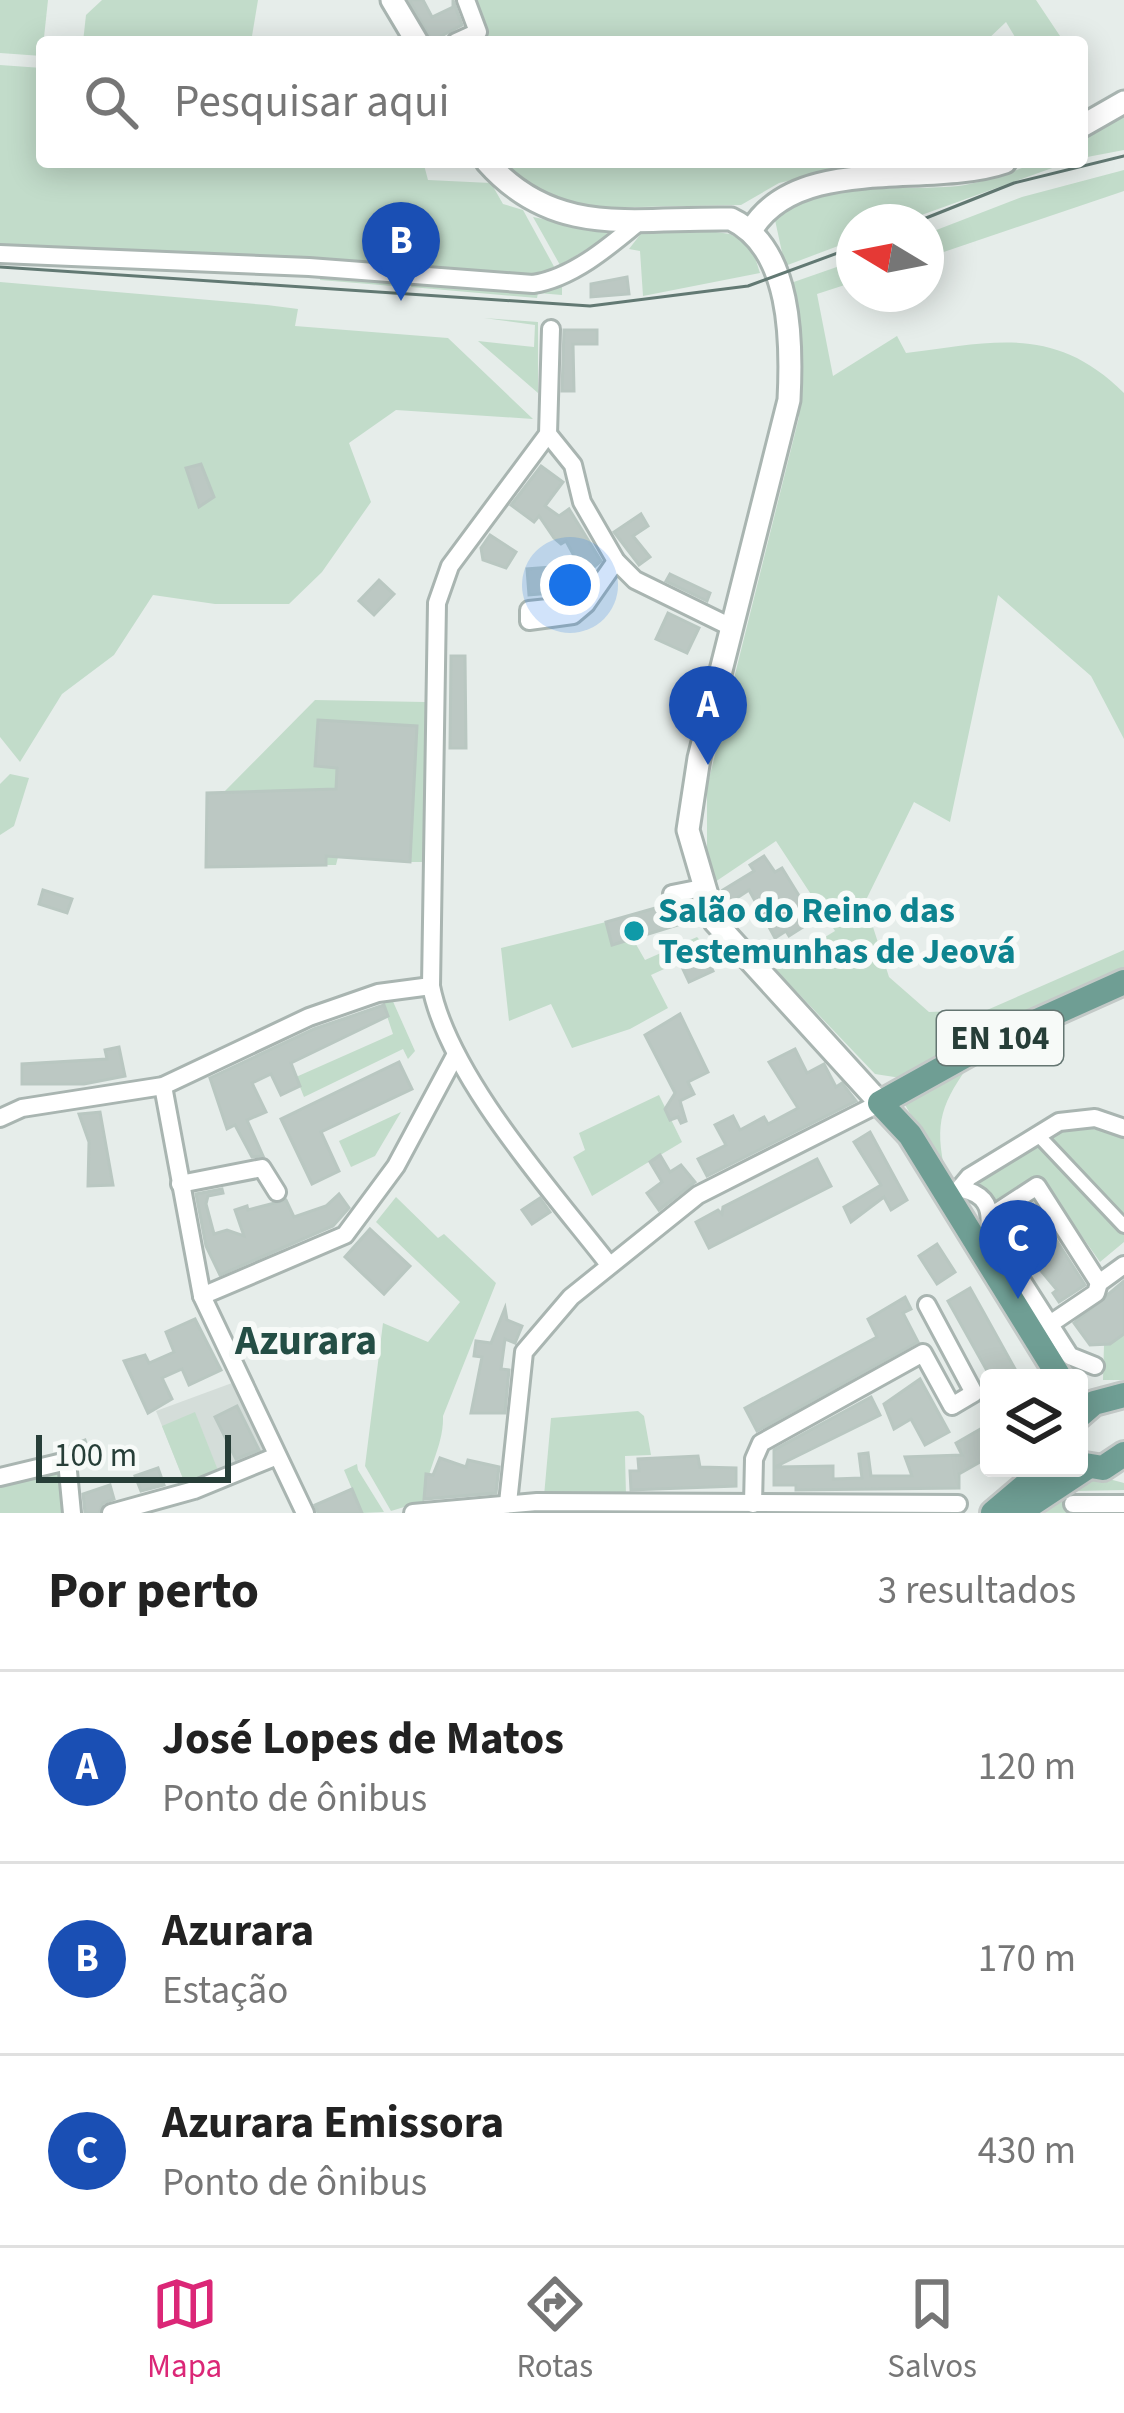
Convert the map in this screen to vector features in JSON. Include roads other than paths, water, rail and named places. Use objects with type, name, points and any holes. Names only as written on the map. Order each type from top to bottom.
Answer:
[{"type":"main road","name":"EN 104","points":[[880,1103],[986,1044],[1124,982]]},
{"type":"main road","points":[[880,1103],[955,1194],[1060,1369]]},
{"type":"main road","points":[[1088,1387],[1119,1398]]},
{"type":"main road","points":[[1088,1412],[1119,1398]]},
{"type":"main road","points":[[1018,1513],[1103,1465]]},
{"type":"main road","points":[[993,1513],[1035,1477]]},
{"type":"street","points":[[392,0],[413,36]]},
{"type":"street","points":[[466,0],[478,32],[469,36]]},
{"type":"street","points":[[1088,123],[1124,102]]},
{"type":"street","points":[[493,168],[516,192],[553,212],[584,220],[731,219],[752,229],[764,247],[784,304],[790,384],[782,440],[692,791],[688,830],[716,922],[880,1103],[698,1195],[607,1262],[524,1352],[508,1503]]},
{"type":"street","points":[[752,229],[786,194],[871,176],[941,176],[978,168]]},
{"type":"street","points":[[0,254],[309,267],[532,284],[548,282],[609,247],[641,220]]},
{"type":"street","points":[[551,329],[548,434],[450,566],[437,603],[431,986],[438,1021],[456,1054],[607,1262]]},
{"type":"street","points":[[548,434],[573,465],[582,502],[616,561],[635,580],[733,628]]},
{"type":"street","points":[[586,604],[616,561]]},
{"type":"street","points":[[672,894],[702,888]]},
{"type":"street","points":[[0,1118],[22,1108],[163,1086],[309,1018],[378,993],[431,986]]},
{"type":"street","points":[[202,1296],[345,1235],[396,1166],[456,1054]]},
{"type":"street","points":[[163,1086],[202,1296],[304,1513]]},
{"type":"street","points":[[955,1194],[969,1177],[1078,1117],[1124,1128]]},
{"type":"street","points":[[1038,1135],[1124,1226]]},
{"type":"street","points":[[180,1184],[262,1168],[277,1192]]},
{"type":"street","points":[[991,1216],[1037,1186],[1099,1282]]},
{"type":"street","points":[[955,1194],[983,1198],[991,1216],[989,1229],[1070,1356],[1095,1366]]},
{"type":"street","points":[[1050,1324],[1096,1293],[1099,1282],[1124,1265]]},
{"type":"street","points":[[922,1353],[952,1406],[974,1393],[927,1305]]},
{"type":"street","points":[[753,1504],[754,1460],[761,1444],[946,1341]]},
{"type":"street","points":[[111,1513],[194,1490],[277,1456]]},
{"type":"street","points":[[0,1477],[67,1461],[72,1513]]},
{"type":"street","points":[[413,1513],[508,1503],[696,1508],[958,1504]]},
{"type":"street","points":[[1073,1504],[1124,1504]]},
{"type":"tram line","points":[[1088,165],[1124,156]]},
{"type":"tram line","points":[[944,211],[1014,183],[1075,168]]},
{"type":"tram line","points":[[0,267],[590,306],[748,286],[836,254]]},
{"type":"place","name":"Azurara","points":[[401,301]]},
{"type":"place","name":"José Lopes de Matos","points":[[708,765]]},
{"type":"place","name":"Salão do Reino das Testemunhas de Jeová","points":[[634,931]]},
{"type":"place","name":"Azurara Emissora","points":[[1018,1299]]},
{"type":"district","name":"Azurara","points":[[306,1341]]}]
